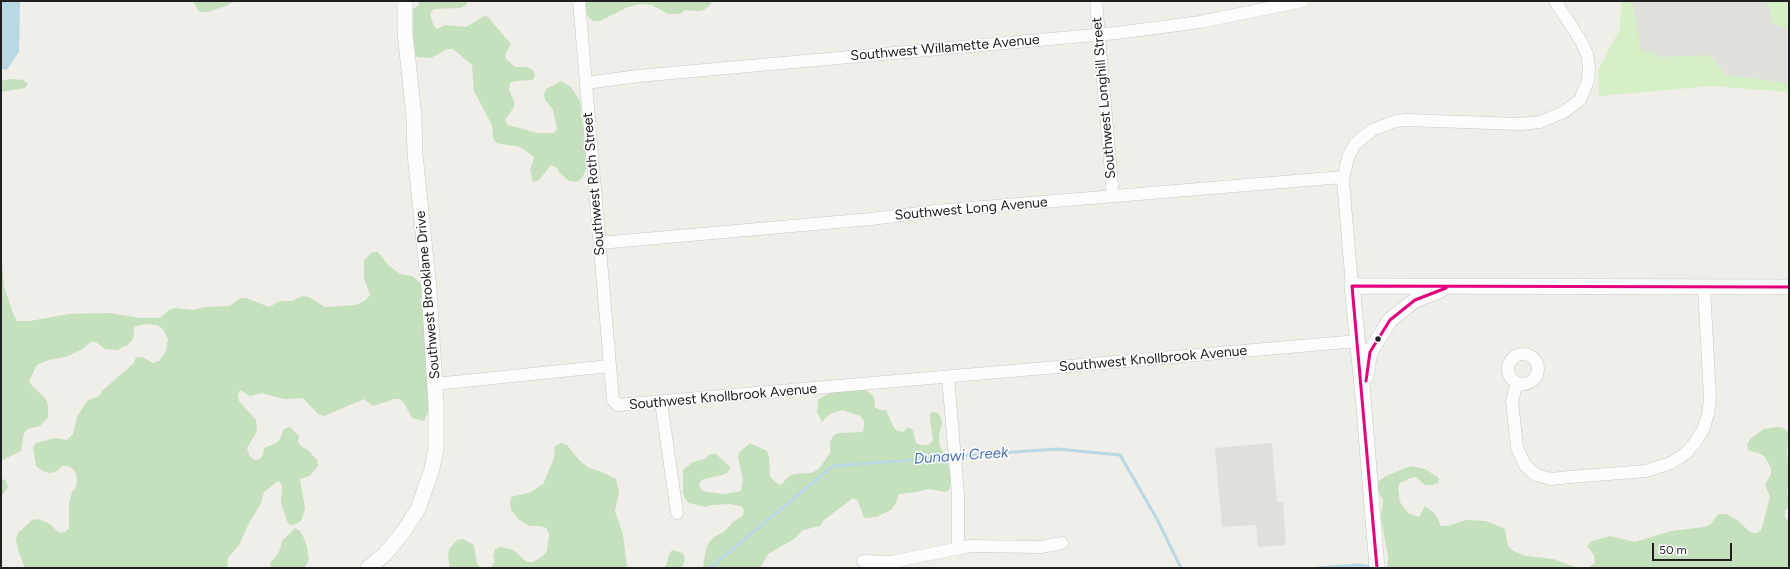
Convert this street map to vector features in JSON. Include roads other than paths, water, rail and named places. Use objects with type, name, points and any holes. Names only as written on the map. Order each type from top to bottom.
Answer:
[{"type":"street","name":"Southwest Brooklane Drive","points":[[368,568],[385,554],[404,531],[418,509],[424,495],[436,449],[435,384],[429,289],[405,33],[405,1]]},
{"type":"street","name":"Southwest Roth Street","points":[[579,1],[610,366]]},
{"type":"street","name":"Southwest Longhill Street","points":[[1096,1],[1113,196]]},
{"type":"street","name":"Southwest Willamette Avenue","points":[[586,83],[638,76],[1098,34],[1200,22],[1303,1]]},
{"type":"street","points":[[1377,568],[1343,177],[1348,157],[1355,144],[1363,136],[1381,125],[1406,120],[1500,124],[1540,122],[1564,112],[1580,100],[1585,90],[1589,67],[1587,54],[1581,41],[1555,1]]},
{"type":"street","name":"Southwest Long Avenue","points":[[600,243],[1113,196],[1343,177]]},
{"type":"street","points":[[1352,286],[1789,287]]},
{"type":"street","points":[[1363,396],[1370,352],[1390,320],[1415,300],[1450,287]]},
{"type":"street","points":[[1517,382],[1512,401],[1516,448],[1525,465],[1536,475],[1551,479],[1646,471],[1671,463],[1685,454],[1694,444],[1703,430],[1708,414],[1710,398],[1704,287]]},
{"type":"street","name":"Southwest Knollbrook Avenue","points":[[610,366],[613,400],[615,403],[622,406],[1080,364],[1139,361],[1358,341]]},
{"type":"street","points":[[435,384],[610,366]]},
{"type":"street","points":[[948,377],[958,494],[958,549]]},
{"type":"street","points":[[661,402],[677,513]]},
{"type":"street","points":[[863,561],[891,562],[970,546],[1041,547],[1062,543]]},
{"type":"water","points":[[1,1],[20,2],[19,52],[7,70],[1,69]]},
{"type":"waterway","name":"Dunawi Creek","points":[[957,456],[1057,449],[1120,455],[1157,519],[1181,568]]},
{"type":"waterway","name":"Dunawi Creek","points":[[710,568],[833,466],[951,457]]},
{"type":"waterway","name":"Dunawi Creek","points":[[1318,568],[1359,565],[1372,567]]}]
